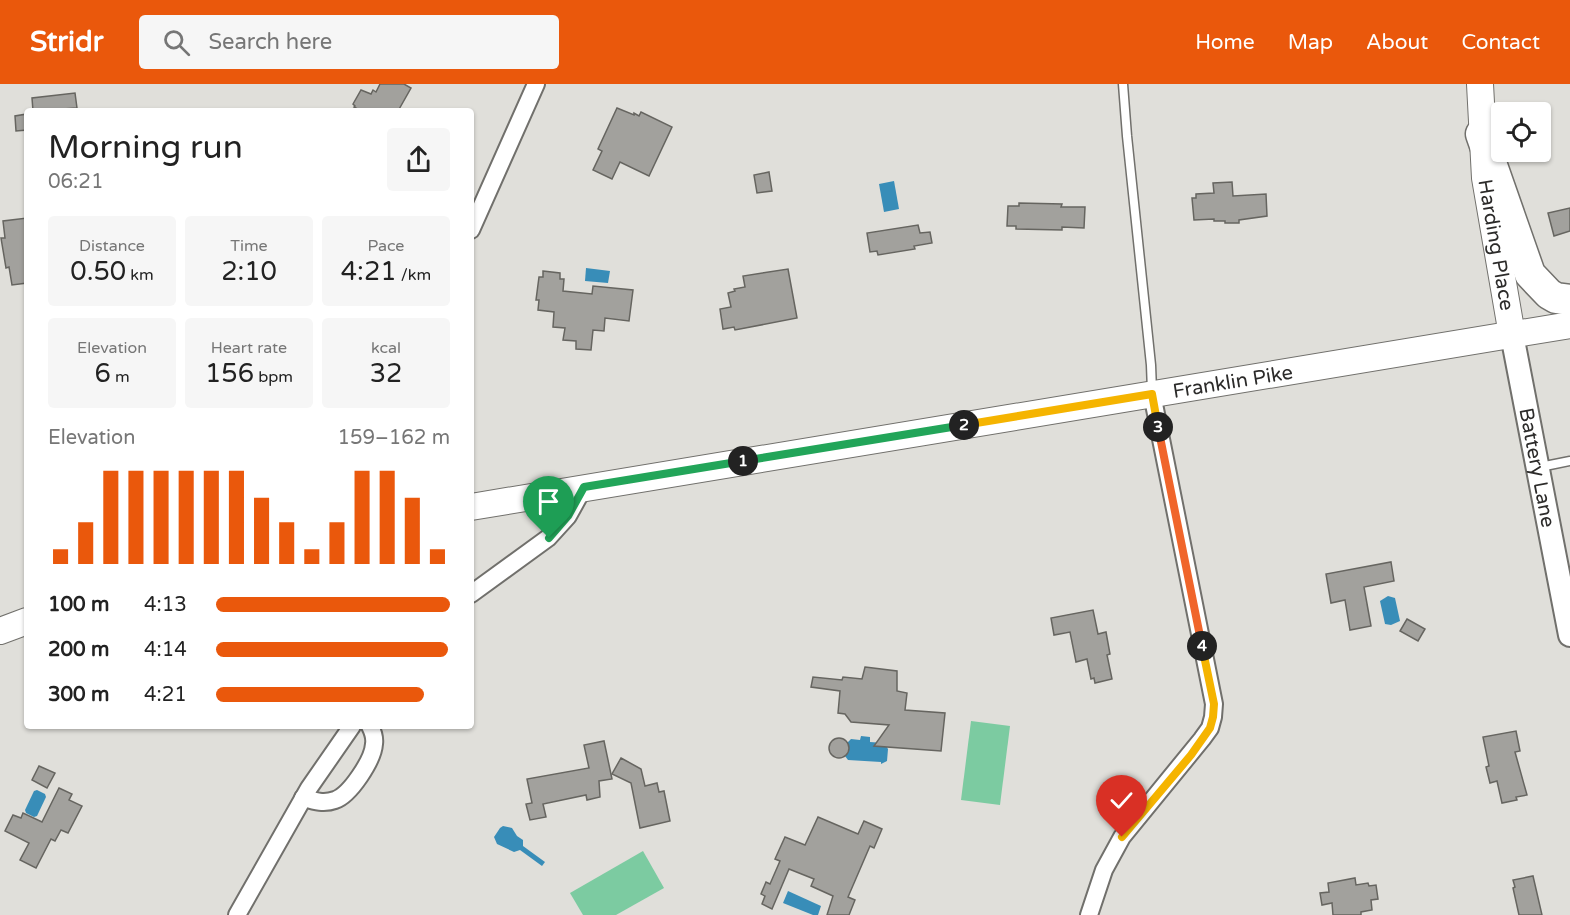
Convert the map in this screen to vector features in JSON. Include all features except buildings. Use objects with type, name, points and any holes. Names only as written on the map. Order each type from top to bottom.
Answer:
[{"type":"highway","points":[[1481,134],[1530,274],[1549,294],[1556,298],[1570,300]]},
{"type":"main road","name":"Harding Place","points":[[1480,84],[1481,134],[1487,193],[1512,335]]},
{"type":"main road","name":"Franklin Pike","points":[[474,506],[1570,325]]},
{"type":"main road","name":"Battery Lane","points":[[1512,335],[1570,635]]},
{"type":"main road","points":[[0,631],[24,622]]},
{"type":"street","points":[[474,223],[536,84]]},
{"type":"street","points":[[1089,915],[1104,870],[1122,837],[1191,755],[1210,728],[1213,717],[1214,704],[1152,394]]},
{"type":"street","points":[[474,592],[549,538],[568,516],[584,487]]},
{"type":"street","points":[[237,915],[303,798],[350,729]]},
{"type":"street","points":[[303,798],[315,802],[327,802],[338,799],[349,789],[370,758],[374,745],[372,729]]},
{"type":"lane","points":[[1123,84],[1126,136],[1151,365],[1152,394]]},
{"type":"lane","points":[[1537,467],[1570,461]]},
{"type":"green space","points":[[971,721],[1010,726],[1000,805],[961,800]]},
{"type":"green space","points":[[643,851],[664,888],[616,915],[583,915],[570,893]]},
{"type":"water","points":[[894,181],[899,209],[884,212],[879,184]]},
{"type":"water","points":[[586,268],[610,271],[608,283],[585,281]]},
{"type":"water","points":[[1388,596],[1395,598],[1400,621],[1391,625],[1385,624],[1380,601]]},
{"type":"water","points":[[861,736],[870,737],[870,742],[884,743],[888,749],[887,761],[881,764],[881,762],[848,760],[845,756],[846,744],[851,739],[860,740]]},
{"type":"water","points":[[37,790],[46,797],[37,816],[34,817],[25,810],[34,791]]},
{"type":"water","points":[[503,826],[512,828],[523,840],[523,846],[545,862],[542,866],[520,850],[514,852],[497,844],[494,837]]},
{"type":"water","points":[[788,891],[821,906],[818,915],[783,903]]},
{"type":"route","points":[[549,538],[568,516],[584,487],[1152,394],[1214,704],[1210,728],[1191,755],[1122,837]]}]
